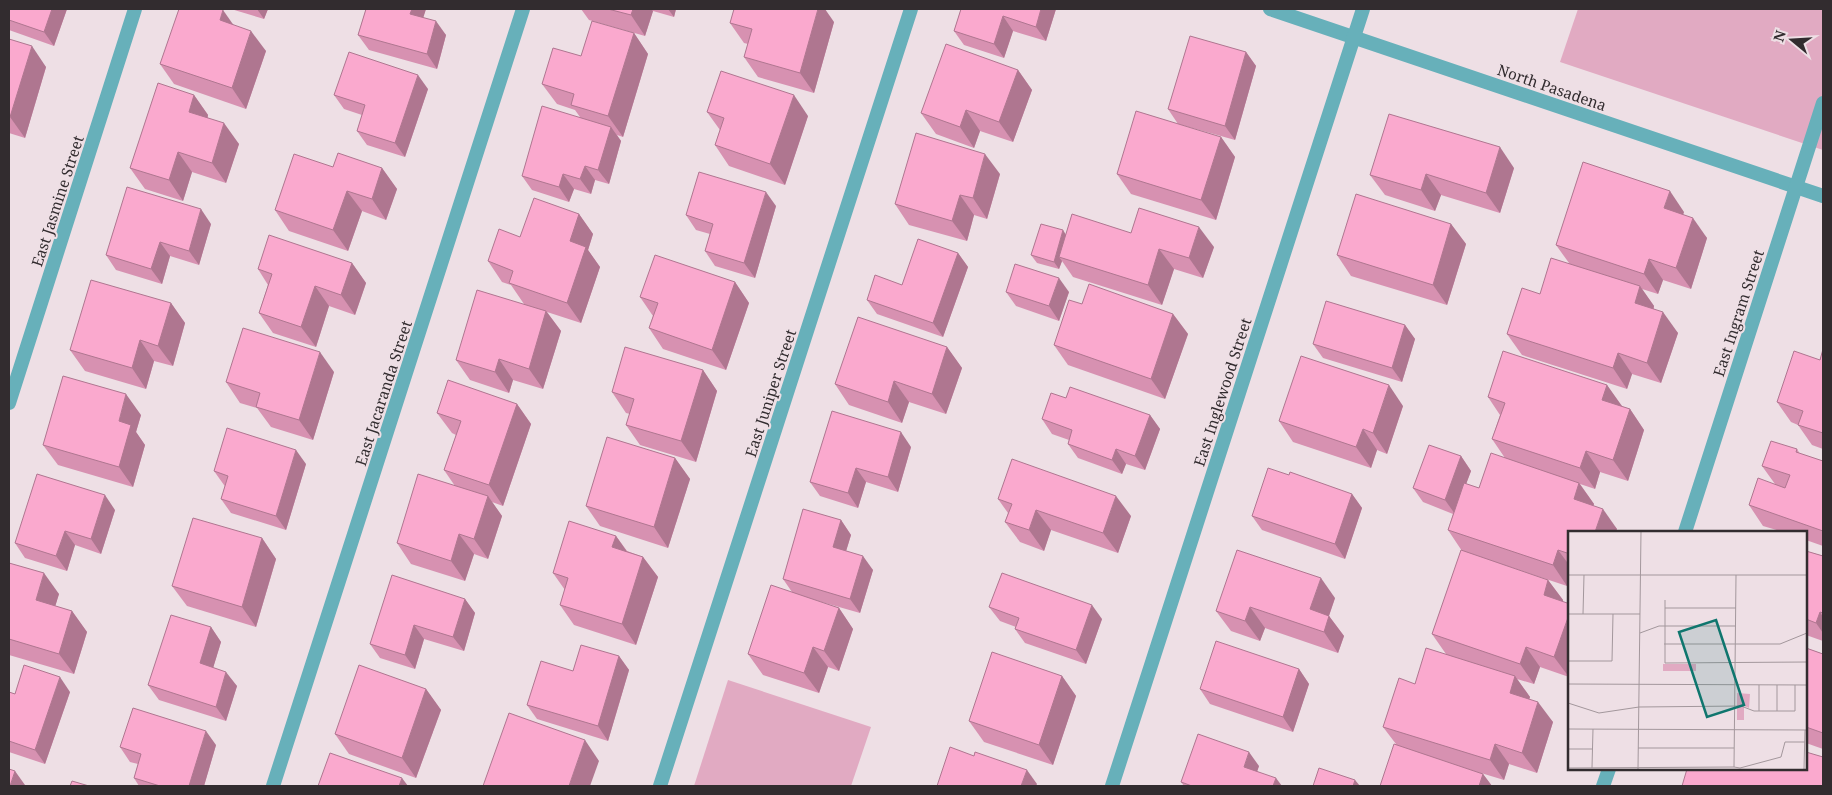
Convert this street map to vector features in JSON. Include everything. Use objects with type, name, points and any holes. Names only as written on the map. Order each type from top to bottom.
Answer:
[{"type":"street","name":"East Jasmine Street","points":[[9,403],[135,9]]},
{"type":"street","name":"East Jacaranda Street","points":[[273,786],[523,9]]},
{"type":"street","name":"East Juniper Street","points":[[660,786],[911,9]]},
{"type":"street","name":"North Pasadena","points":[[1270,9],[1823,196]]},
{"type":"street","name":"East Inglewood Street","points":[[1112,786],[1363,9]]},
{"type":"street","name":"East Ingram Street","points":[[1685,531],[1823,102]]},
{"type":"street","points":[[1603,786],[1609,770]]},
{"type":"shaded area","points":[[1578,9],[1823,9],[1823,150],[1560,62]]},
{"type":"shaded area","points":[[728,680],[871,727],[851,786],[694,786]]},
{"type":"building","points":[[9,9],[52,9],[44,32],[9,20]]},
{"type":"building","points":[[179,9],[221,9],[223,10],[220,20],[251,31],[232,88],[160,64]]},
{"type":"building","points":[[366,9],[412,9],[410,14],[436,21],[427,54],[358,35]]},
{"type":"building","points":[[608,9],[633,9],[631,15]]},
{"type":"building","points":[[734,9],[818,9],[800,73],[744,57],[752,29],[730,23]]},
{"type":"building","points":[[961,9],[1041,9],[1036,27],[1003,16],[994,44],[954,31]]},
{"type":"building","points":[[592,21],[634,33],[608,116],[571,105],[574,94],[542,84],[553,48],[581,56]]},
{"type":"building","points":[[1190,36],[1246,52],[1225,126],[1168,109]]},
{"type":"building","points":[[9,39],[32,46],[10,117],[9,117]]},
{"type":"building","points":[[946,44],[1018,70],[999,122],[966,110],[960,127],[921,113]]},
{"type":"building","points":[[349,52],[418,75],[395,143],[357,131],[365,105],[334,95]]},
{"type":"building","points":[[721,71],[794,95],[770,164],[715,145],[724,118],[707,112]]},
{"type":"building","points":[[158,83],[194,95],[189,112],[224,123],[212,163],[178,152],[169,180],[130,168]]},
{"type":"building","points":[[542,106],[611,127],[598,170],[585,166],[580,179],[563,174],[559,187],[522,176]]},
{"type":"building","points":[[1136,111],[1221,137],[1201,200],[1117,174]]},
{"type":"building","points":[[1389,114],[1500,147],[1486,193],[1426,174],[1421,190],[1370,175]]},
{"type":"building","points":[[916,133],[985,154],[973,198],[960,195],[952,221],[895,204]]},
{"type":"building","points":[[338,153],[382,168],[372,199],[347,191],[333,230],[275,210],[294,154],[333,167]]},
{"type":"building","points":[[1583,162],[1670,191],[1664,208],[1693,218],[1676,268],[1649,259],[1644,274],[1556,245]]},
{"type":"building","points":[[699,172],[766,192],[744,263],[705,251],[713,224],[686,215]]},
{"type":"building","points":[[127,187],[201,209],[189,251],[160,242],[151,269],[106,255]]},
{"type":"building","points":[[1356,194],[1451,224],[1433,285],[1337,255]]},
{"type":"building","points":[[534,198],[579,214],[570,241],[586,247],[567,303],[509,283],[513,271],[488,261],[499,229],[520,237]]},
{"type":"building","points":[[1139,208],[1199,227],[1189,258],[1159,249],[1148,285],[1059,257],[1072,214],[1131,233]]},
{"type":"building","points":[[1041,224],[1063,230],[1054,262],[1031,255]]},
{"type":"building","points":[[269,235],[352,263],[341,295],[315,286],[301,327],[259,313],[272,274],[258,269]]},
{"type":"building","points":[[918,239],[958,253],[933,323],[867,300],[875,275],[902,285]]},
{"type":"building","points":[[655,255],[735,282],[712,350],[649,328],[658,303],[640,297]]},
{"type":"building","points":[[1551,258],[1640,286],[1635,303],[1663,312],[1647,363],[1618,353],[1613,368],[1507,334],[1522,288],[1540,294]]},
{"type":"building","points":[[1015,264],[1059,278],[1049,306],[1006,292]]},
{"type":"building","points":[[91,280],[171,303],[158,346],[140,340],[132,368],[70,350]]},
{"type":"building","points":[[1089,284],[1173,314],[1151,379],[1054,345],[1069,300],[1082,304]]},
{"type":"building","points":[[477,290],[546,311],[529,369],[499,359],[495,372],[456,360]]},
{"type":"building","points":[[1326,301],[1405,325],[1392,368],[1313,344]]},
{"type":"building","points":[[858,317],[947,347],[932,394],[894,381],[888,402],[835,384]]},
{"type":"building","points":[[243,328],[320,352],[299,420],[256,407],[260,393],[226,382]]},
{"type":"building","points":[[625,347],[703,370],[681,441],[626,425],[634,399],[612,392]]},
{"type":"building","points":[[1823,349],[1823,433],[1798,425],[1803,411],[1777,402],[1794,351],[1820,360]]},
{"type":"building","points":[[1503,351],[1607,385],[1602,400],[1630,409],[1613,460],[1586,451],[1580,468],[1492,439],[1505,403],[1488,397]]},
{"type":"building","points":[[1301,356],[1389,385],[1373,433],[1363,429],[1356,447],[1279,421]]},
{"type":"building","points":[[63,376],[126,394],[119,421],[131,425],[119,467],[43,445]]},
{"type":"building","points":[[448,380],[517,404],[489,485],[444,470],[461,421],[437,413]]},
{"type":"building","points":[[1070,387],[1150,415],[1135,456],[1116,449],[1112,460],[1068,444],[1072,430],[1042,419],[1051,393],[1066,398]]},
{"type":"building","points":[[832,411],[901,432],[888,477],[856,468],[848,493],[810,482]]},
{"type":"building","points":[[227,428],[296,450],[276,516],[221,499],[228,476],[214,471]]},
{"type":"building","points":[[607,437],[675,458],[654,527],[586,506]]},
{"type":"building","points":[[1771,441],[1797,449],[1796,452],[1823,461],[1823,531],[1749,505],[1758,478],[1785,488],[1790,475],[1762,466]]},
{"type":"building","points":[[1429,445],[1461,456],[1445,500],[1413,488]]},
{"type":"building","points":[[1491,453],[1579,483],[1574,499],[1603,509],[1595,531],[1568,531],[1568,553],[1558,550],[1553,565],[1448,530],[1464,483],[1479,488]]},
{"type":"building","points":[[1012,459],[1116,496],[1103,533],[1036,510],[1029,530],[1005,522],[1012,504],[998,499]]},
{"type":"building","points":[[1268,468],[1289,475],[1290,472],[1352,494],[1335,544],[1252,516]]},
{"type":"building","points":[[37,474],[105,495],[91,539],[65,531],[56,556],[15,543]]},
{"type":"building","points":[[418,474],[488,496],[474,539],[459,534],[451,561],[397,543]]},
{"type":"building","points":[[803,509],[841,520],[833,547],[863,556],[850,599],[783,579]]},
{"type":"building","points":[[193,518],[262,538],[242,607],[172,586]]},
{"type":"building","points":[[569,521],[616,536],[612,547],[643,557],[622,624],[560,605],[568,578],[553,573]]},
{"type":"building","points":[[1237,550],[1321,578],[1310,609],[1329,616],[1324,632],[1250,607],[1245,621],[1216,611]]},
{"type":"building","points":[[1461,550],[1548,580],[1544,595],[1568,603],[1568,618],[1554,657],[1526,647],[1520,664],[1432,634]]},
{"type":"building","points":[[1807,551],[1823,556],[1823,613],[1820,612],[1816,623],[1807,619]]},
{"type":"building","points":[[9,563],[44,573],[36,600],[72,611],[59,654],[9,639]]},
{"type":"building","points":[[1002,573],[1092,605],[1076,650],[1015,629],[1019,618],[989,607]]},
{"type":"building","points":[[392,575],[465,599],[453,637],[414,625],[405,655],[370,644]]},
{"type":"building","points":[[771,585],[839,608],[824,651],[813,647],[804,673],[748,654]]},
{"type":"building","points":[[171,615],[211,627],[200,663],[226,672],[216,707],[148,685]]},
{"type":"building","points":[[1216,641],[1299,669],[1283,717],[1200,689]]},
{"type":"building","points":[[581,645],[619,656],[598,726],[527,705],[541,661],[573,671]]},
{"type":"building","points":[[1426,648],[1515,676],[1510,693],[1538,702],[1522,753],[1495,744],[1490,760],[1383,727],[1399,678],[1415,684]]},
{"type":"building","points":[[1807,648],[1823,654],[1823,733],[1807,727]]},
{"type":"building","points":[[992,652],[1062,676],[1039,745],[969,721]]},
{"type":"building","points":[[24,665],[60,677],[35,750],[9,741],[9,692],[15,694]]},
{"type":"building","points":[[359,665],[426,689],[402,758],[335,734]]},
{"type":"building","points":[[133,708],[206,731],[189,786],[160,786],[134,778],[141,754],[120,747]]},
{"type":"building","points":[[509,713],[585,740],[569,786],[483,786]]},
{"type":"building","points":[[1198,734],[1249,752],[1244,767],[1276,778],[1273,786],[1192,786],[1181,782]]},
{"type":"building","points":[[1394,744],[1483,774],[1479,786],[1380,786]]},
{"type":"building","points":[[950,747],[974,756],[975,752],[1027,770],[1021,786],[937,786]]},
{"type":"building","points":[[1807,752],[1823,757],[1823,786],[1682,786],[1687,770],[1807,770]]},
{"type":"building","points":[[330,753],[402,778],[399,786],[318,786]]},
{"type":"building","points":[[1319,768],[1355,780],[1353,786],[1313,786]]},
{"type":"building","points":[[9,769],[15,771],[10,786],[9,786]]},
{"type":"building","points":[[72,781],[89,786],[70,786]]}]
